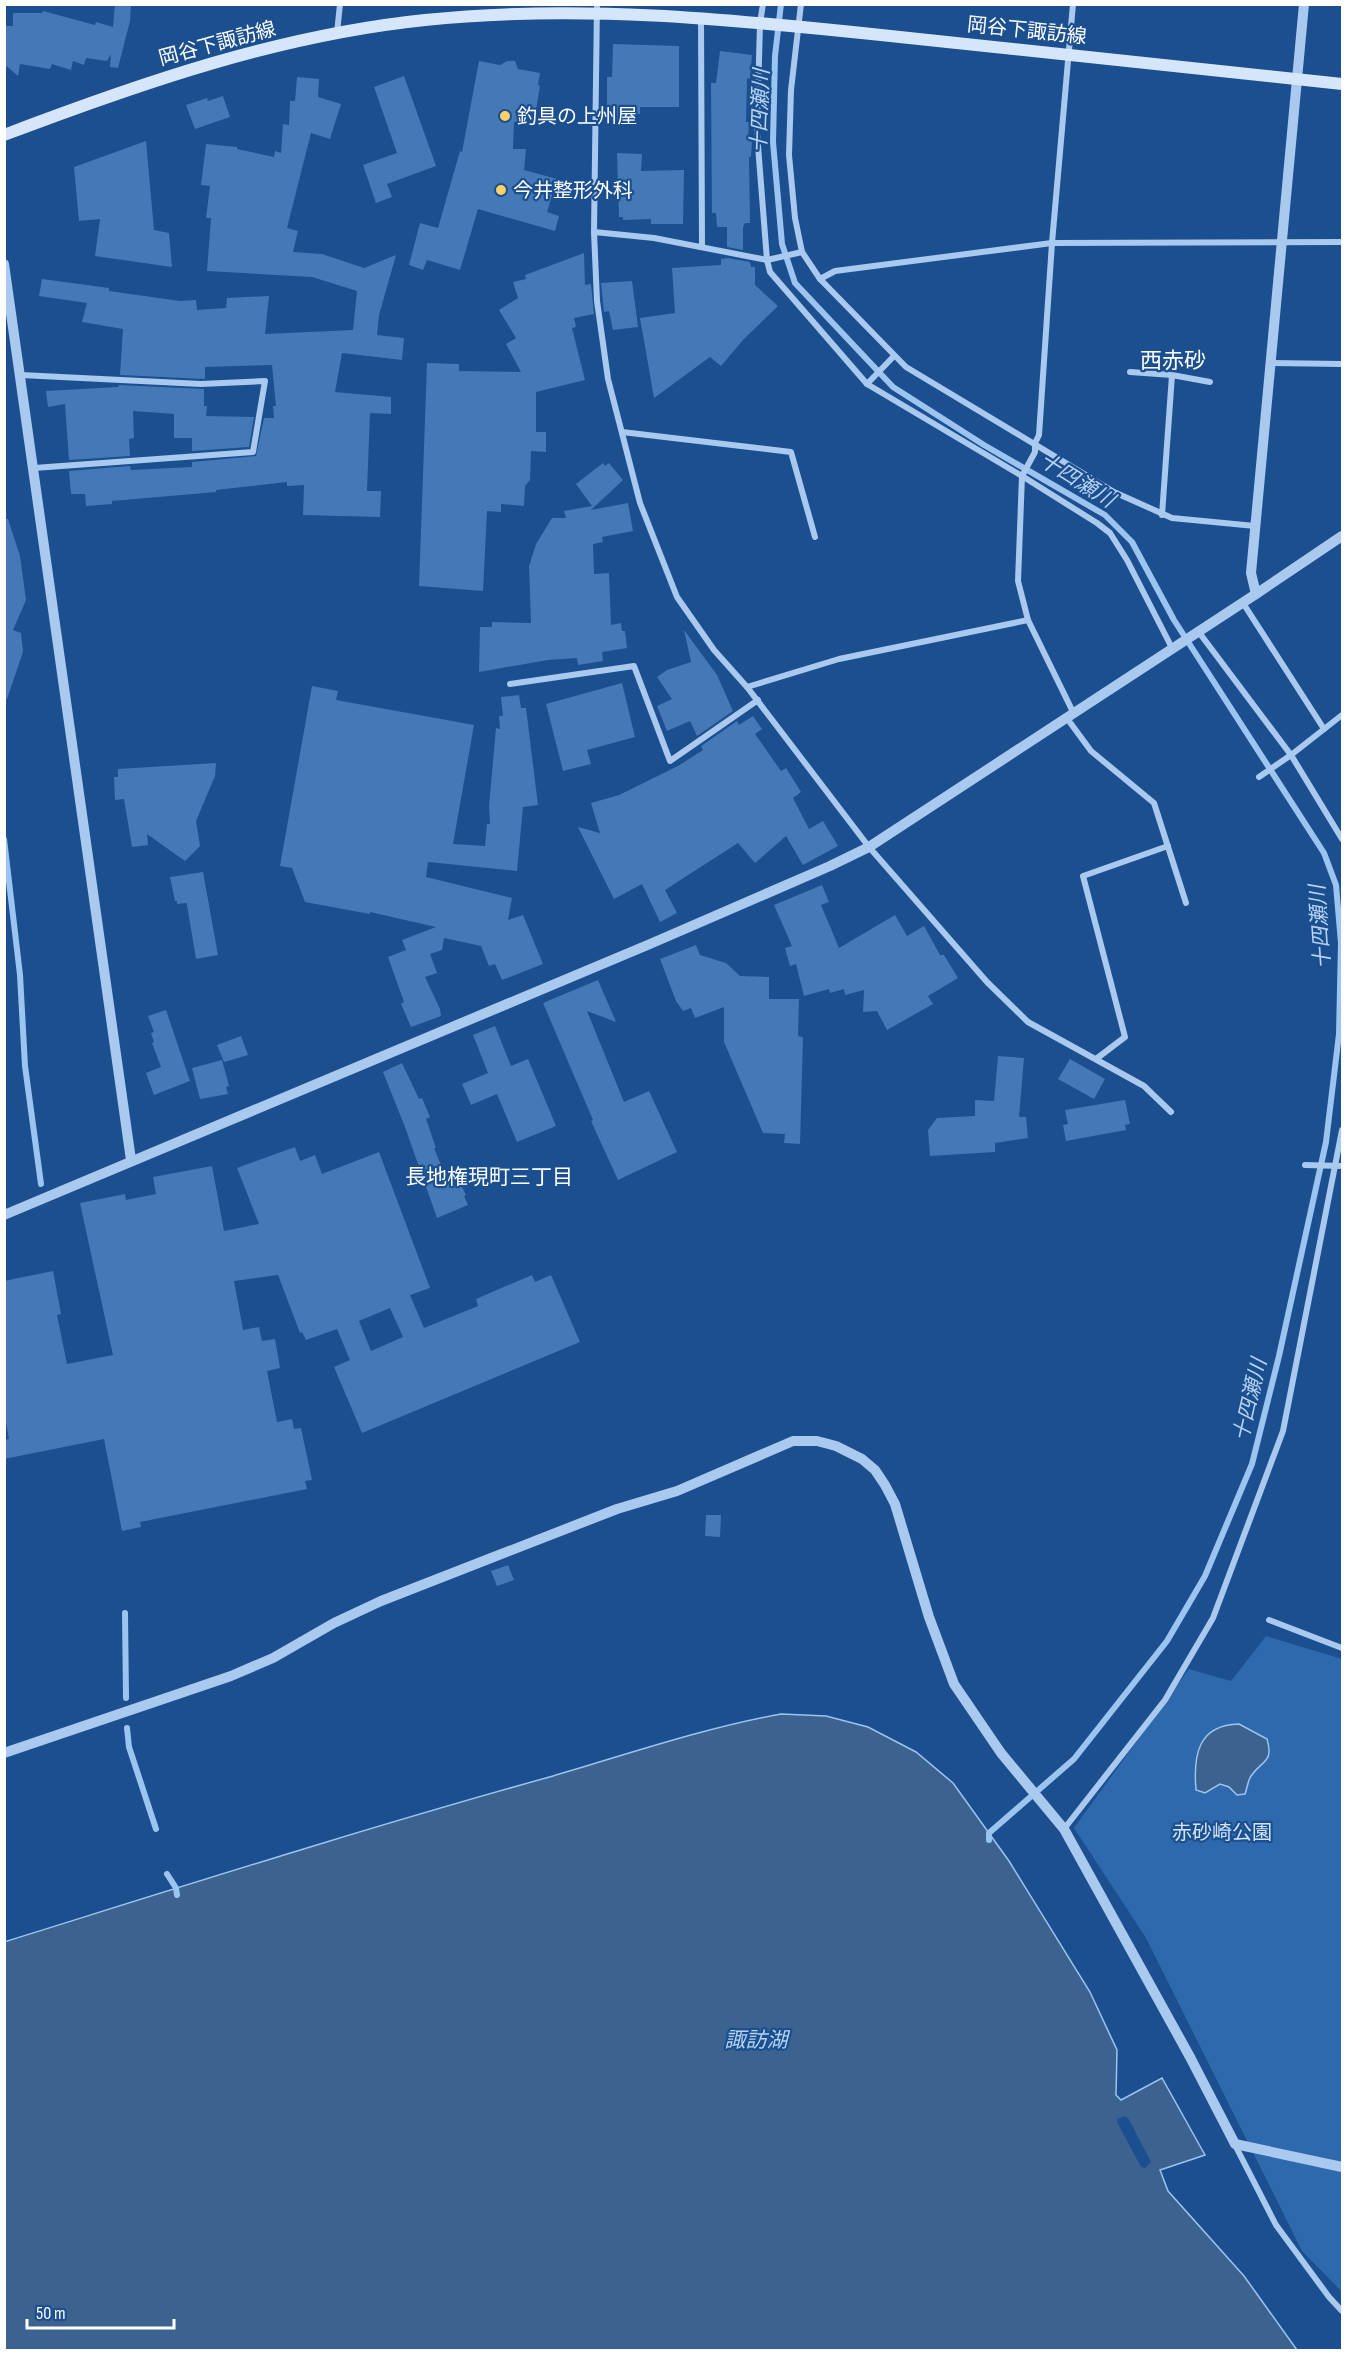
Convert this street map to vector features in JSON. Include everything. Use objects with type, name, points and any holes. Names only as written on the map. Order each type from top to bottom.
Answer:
[{"type":"main road","name":"岡谷下諏訪線","points":[[4,135],[152,81],[231,57],[337,33],[423,20],[597,8],[795,26],[1342,84]]},
{"type":"street","points":[[337,33],[340,4]]},
{"type":"street","points":[[763,4],[757,133],[767,260],[770,272],[869,382],[1023,474],[1110,533],[1174,647]]},
{"type":"street","points":[[801,4],[795,26],[789,155],[799,252],[820,279],[893,358],[1114,492],[1161,515],[1256,526]]},
{"type":"street","points":[[1072,4],[1039,435],[1035,443],[1035,452],[1023,474],[1018,581],[1028,620],[1069,715],[1091,751],[1154,803],[1186,903]]},
{"type":"street","points":[[1256,594],[1251,573],[1304,4]]},
{"type":"street","points":[[597,8],[594,232],[597,301],[608,379],[640,503],[677,597],[714,650],[758,700],[870,847],[987,982],[1028,1022],[1144,1086],[1171,1112]]},
{"type":"street","points":[[701,19],[702,246]]},
{"type":"street","points":[[594,232],[702,246],[767,260],[799,252]]},
{"type":"street","points":[[820,279],[835,271],[1052,243],[1342,242]]},
{"type":"street","points":[[4,264],[131,1160]]},
{"type":"street","points":[[869,382],[893,358]]},
{"type":"street","points":[[1271,363],[1342,364]]},
{"type":"street","points":[[1130,372],[1172,375],[1210,382]]},
{"type":"street","points":[[21,375],[201,384],[265,381],[253,452],[34,468]]},
{"type":"street","points":[[1161,515],[1172,375]]},
{"type":"street","points":[[622,432],[791,452],[815,537]]},
{"type":"street","points":[[4,1215],[650,944],[870,847],[1342,536]]},
{"type":"street","points":[[1243,603],[1324,729]]},
{"type":"street","points":[[747,687],[840,659],[1028,620]]},
{"type":"street","points":[[1197,632],[1289,756],[1342,839]]},
{"type":"street","points":[[510,684],[634,666],[670,761],[758,700]]},
{"type":"street","points":[[1261,776],[1342,715]]},
{"type":"street","points":[[1096,1059],[1125,1037],[1083,876],[1167,846]]},
{"type":"street","points":[[1064,1829],[1165,1700],[1213,1618],[1283,1431],[1342,1130]]},
{"type":"street","points":[[1307,1165],[1336,1167]]},
{"type":"street","points":[[4,1753],[231,1676],[273,1658],[334,1623],[381,1601],[617,1509],[677,1491],[793,1441],[817,1441],[836,1446],[862,1459],[885,1485],[894,1504],[929,1617],[954,1684],[978,1722],[1064,1829],[1190,2057],[1276,2225],[1342,2311]]},
{"type":"street","points":[[1269,1620],[1342,1648]]},
{"type":"street","points":[[1235,2144],[1342,2167]]},
{"type":"green space","name":"赤砂崎公園","points":[[1266,1636],[1342,1659],[1342,2292],[1302,2251],[1146,1938],[1074,1828],[1189,1669],[1231,1681]]},
{"type":"water","name":"諏訪湖","points":[[781,1714],[826,1716],[868,1727],[916,1752],[953,1783],[1009,1861],[1090,1992],[1117,2050],[1116,2095],[1121,2100],[1162,2078],[1205,2155],[1160,2170],[1168,2191],[1244,2276],[1297,2350],[5,2350],[4,1942],[415,1815],[695,1734]]},
{"type":"water","points":[[1239,1724],[1267,1739],[1269,1747],[1268,1757],[1251,1776],[1245,1794],[1237,1795],[1229,1787],[1220,1784],[1205,1793],[1196,1790],[1197,1754],[1201,1744],[1215,1730]]},
{"type":"pier","points":[[1124,2116],[1128,2118],[1151,2162],[1145,2168],[1141,2167],[1117,2122]]},
{"type":"building","points":[[115,4],[131,4],[130,21],[118,68],[110,67],[111,54],[107,61],[86,58],[84,65],[73,61],[71,70],[52,64],[50,69],[20,64],[18,76],[4,64],[4,26],[13,26],[13,13],[42,13],[43,11],[95,25],[96,22],[113,27]]},
{"type":"building","points":[[613,44],[679,46],[679,107],[640,107],[640,114],[626,114],[626,124],[607,123],[607,77],[612,77]]},
{"type":"building","points":[[720,51],[752,55],[750,79],[747,78],[746,122],[749,122],[748,140],[752,140],[751,157],[749,157],[750,223],[745,223],[743,227],[743,250],[727,247],[727,227],[717,227],[716,213],[712,213],[711,83],[716,83]]},
{"type":"building","points":[[479,61],[500,65],[507,61],[515,61],[518,69],[540,73],[534,122],[514,122],[513,149],[526,149],[524,170],[557,179],[547,212],[559,216],[555,231],[478,209],[460,270],[427,260],[423,270],[409,265],[420,223],[438,228],[460,151],[462,152]]},
{"type":"building","points":[[404,76],[436,166],[387,184],[392,197],[376,203],[363,165],[397,153],[374,87]]},
{"type":"building","points":[[297,77],[319,79],[318,97],[341,104],[330,139],[311,133],[287,228],[298,231],[293,252],[322,254],[364,268],[396,255],[379,315],[377,335],[404,338],[402,360],[342,353],[335,392],[391,397],[391,414],[370,413],[367,491],[381,491],[380,517],[303,515],[304,485],[287,486],[287,482],[216,490],[216,492],[112,501],[112,504],[86,506],[85,494],[71,494],[69,471],[130,466],[131,470],[192,467],[192,462],[256,456],[264,418],[274,418],[273,406],[276,406],[272,365],[205,367],[205,379],[120,375],[123,329],[82,322],[87,303],[39,296],[42,279],[180,301],[196,300],[197,310],[226,308],[227,298],[269,296],[265,334],[353,330],[357,291],[312,277],[207,271],[211,218],[206,218],[210,186],[201,185],[206,144],[237,147],[237,149],[274,157],[275,151],[281,153],[283,124],[289,125],[290,101],[295,101]]},
{"type":"building","points":[[223,96],[230,117],[195,129],[186,105],[207,98],[208,101]]},
{"type":"building","points":[[146,141],[154,230],[169,233],[172,267],[95,256],[100,219],[79,221],[74,167]]},
{"type":"building","points":[[617,153],[642,154],[641,171],[684,170],[683,224],[651,224],[651,219],[623,220],[623,217],[619,217]]},
{"type":"building","points":[[584,253],[585,285],[591,284],[594,314],[574,318],[576,327],[572,328],[585,380],[536,392],[536,432],[546,432],[546,452],[531,451],[530,480],[525,486],[524,506],[501,504],[501,512],[487,511],[483,591],[419,586],[427,363],[459,364],[459,371],[521,372],[506,344],[516,338],[499,310],[518,298],[513,282],[526,279],[525,275]]},
{"type":"building","points":[[721,259],[750,262],[751,267],[755,267],[755,285],[778,306],[743,340],[721,366],[710,357],[654,398],[640,318],[675,313],[672,268],[721,265]]},
{"type":"building","points":[[632,281],[638,327],[613,330],[609,311],[604,312],[601,283]]},
{"type":"building","points":[[119,385],[204,389],[206,416],[254,417],[249,447],[192,451],[192,438],[174,438],[174,414],[133,411],[134,438],[129,439],[130,456],[69,460],[65,404],[48,407],[46,391],[118,387]]},
{"type":"building","points":[[603,463],[605,466],[609,463],[623,480],[591,510],[628,503],[633,531],[602,537],[603,542],[593,544],[594,574],[609,573],[611,625],[621,623],[622,631],[625,631],[627,648],[602,652],[603,661],[578,665],[577,658],[548,660],[479,672],[480,627],[492,627],[492,622],[531,623],[529,566],[536,544],[552,518],[566,518],[564,511],[592,506],[576,484]]},
{"type":"building","points":[[4,519],[8,519],[20,556],[26,600],[13,630],[21,633],[23,652],[7,699],[4,699]]},
{"type":"building","points":[[684,630],[717,675],[733,711],[697,736],[690,721],[667,731],[657,706],[672,699],[657,677],[667,670],[691,662]]},
{"type":"building","points":[[622,683],[635,737],[587,750],[591,764],[563,771],[546,704]]},
{"type":"building","points":[[312,686],[338,691],[336,700],[474,725],[453,844],[485,846],[487,824],[490,824],[489,806],[496,728],[500,729],[499,716],[503,716],[501,697],[519,695],[521,708],[526,708],[538,805],[523,807],[517,871],[428,862],[426,877],[512,898],[508,920],[523,915],[543,964],[502,980],[495,964],[489,966],[481,946],[444,938],[442,950],[430,954],[437,973],[425,977],[441,1016],[411,1027],[401,1004],[404,1002],[388,957],[406,950],[402,940],[436,927],[370,912],[370,914],[305,902],[292,868],[280,866]]},
{"type":"building","points":[[753,716],[762,729],[755,734],[781,771],[786,768],[801,792],[793,798],[809,829],[823,821],[838,846],[803,865],[786,836],[755,863],[738,843],[665,890],[677,913],[660,922],[642,884],[614,899],[578,827],[600,833],[591,803],[619,795],[678,766],[703,750],[701,746],[737,721],[739,725]]},
{"type":"building","points":[[216,763],[215,776],[196,821],[200,846],[185,861],[147,834],[148,845],[132,847],[124,799],[115,800],[114,777],[118,777],[118,769]]},
{"type":"building","points":[[203,872],[218,955],[196,959],[187,905],[186,903],[177,904],[175,901],[170,877]]},
{"type":"building","points":[[822,885],[829,902],[821,905],[839,948],[895,915],[907,936],[924,926],[940,955],[944,955],[958,978],[928,996],[933,1004],[887,1030],[877,1011],[863,1012],[864,990],[845,995],[844,989],[830,993],[829,989],[804,996],[796,964],[790,966],[785,948],[792,946],[774,905]]},
{"type":"building","points":[[696,945],[700,955],[726,963],[740,976],[769,977],[769,999],[799,999],[798,1036],[803,1037],[800,1144],[784,1143],[785,1134],[763,1133],[724,1042],[724,1007],[695,1018],[691,1008],[683,1011],[676,1001],[660,959]]},
{"type":"building","points":[[598,980],[616,1022],[587,1011],[624,1102],[649,1091],[677,1152],[618,1180],[591,1121],[593,1120],[543,1003]]},
{"type":"building","points":[[166,1010],[190,1081],[154,1095],[146,1073],[161,1067],[152,1043],[154,1042],[151,1033],[154,1032],[148,1016]]},
{"type":"building","points":[[495,1026],[511,1066],[528,1059],[556,1126],[517,1142],[497,1094],[471,1105],[462,1084],[488,1073],[473,1035]]},
{"type":"building","points":[[241,1036],[248,1055],[224,1062],[217,1045]]},
{"type":"building","points":[[998,1056],[1024,1058],[1019,1117],[1026,1117],[1028,1138],[995,1143],[995,1152],[930,1156],[928,1130],[937,1118],[975,1116],[975,1100],[994,1101]]},
{"type":"building","points":[[1070,1059],[1105,1079],[1094,1099],[1058,1079]]},
{"type":"building","points":[[222,1060],[229,1086],[226,1087],[228,1094],[200,1099],[192,1068]]},
{"type":"building","points":[[402,1063],[430,1117],[426,1119],[436,1148],[434,1148],[447,1180],[457,1177],[466,1195],[464,1196],[468,1205],[437,1218],[383,1072]]},
{"type":"building","points":[[1125,1100],[1130,1124],[1125,1125],[1126,1130],[1066,1141],[1063,1125],[1068,1124],[1065,1110]]},
{"type":"building","points":[[295,1147],[300,1161],[315,1155],[322,1174],[379,1152],[430,1288],[410,1295],[424,1328],[478,1306],[476,1299],[532,1275],[535,1282],[551,1275],[580,1342],[362,1433],[334,1367],[350,1360],[337,1329],[306,1340],[302,1332],[300,1333],[278,1275],[234,1281],[243,1330],[259,1327],[262,1341],[275,1339],[280,1368],[267,1371],[277,1422],[292,1419],[294,1429],[301,1428],[312,1480],[305,1481],[307,1489],[140,1522],[141,1527],[122,1531],[104,1439],[4,1459],[4,1440],[9,1439],[4,1412],[4,1281],[53,1271],[61,1314],[57,1315],[67,1364],[113,1355],[80,1203],[125,1194],[126,1200],[156,1194],[153,1177],[212,1166],[224,1231],[259,1224],[237,1168]],"holes":[[[390,1308],[403,1337],[371,1351],[359,1321]]]},
{"type":"building","points":[[706,1515],[721,1515],[720,1537],[705,1536]]},
{"type":"building","points":[[508,1565],[514,1580],[497,1586],[491,1571]]},
{"type":"waterway","name":"十四瀬川","points":[[781,4],[775,56],[773,142],[782,244],[795,283],[893,387],[984,445],[1105,515],[1132,542],[1174,620],[1324,853],[1336,885],[1341,943],[1339,1034],[1326,1142],[1279,1356],[1252,1464],[1205,1576],[1167,1641],[1074,1759],[989,1833],[989,1840]]},
{"type":"waterway","points":[[4,839],[20,975],[25,1066],[41,1184]]},
{"type":"waterway","points":[[125,1613],[126,1698]]},
{"type":"waterway","points":[[127,1728],[129,1747],[156,1829]]},
{"type":"waterway","points":[[167,1874],[176,1888],[177,1895]]},
{"type":"place","name":"釣具の上州屋","points":[[505,116]]},
{"type":"place","name":"今井整形外科","points":[[501,190]]},
{"type":"district","name":"西赤砂","points":[[1173,360]]},
{"type":"district","name":"長地権現町三丁目","points":[[489,1177]]}]
